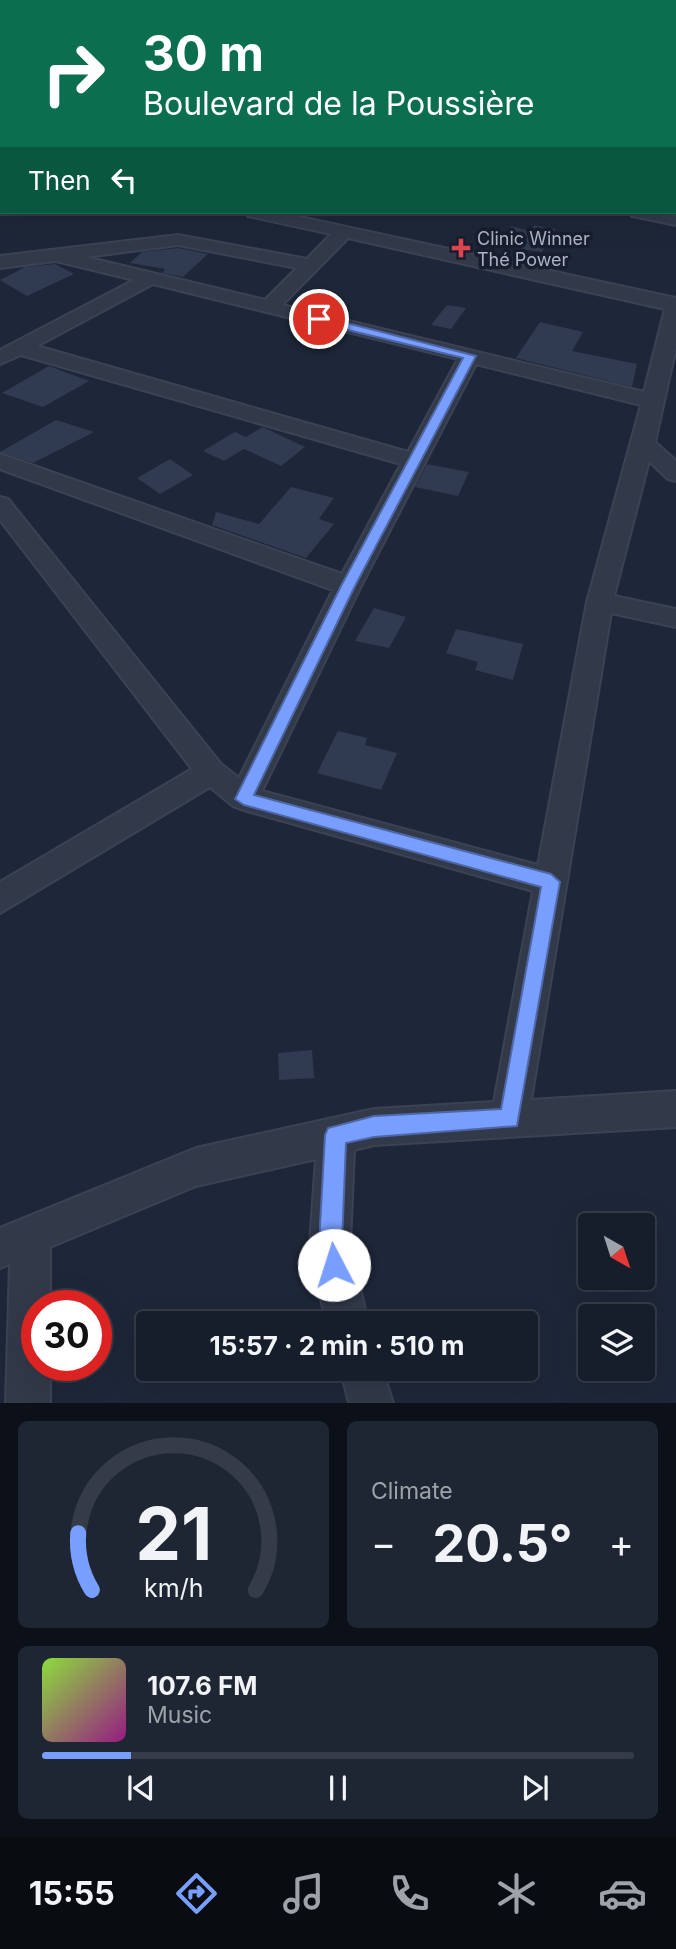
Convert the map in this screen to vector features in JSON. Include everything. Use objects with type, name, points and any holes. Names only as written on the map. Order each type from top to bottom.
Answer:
[{"type":"street","points":[[263,214],[676,305],[671,342],[600,602],[509,1119]]},
{"type":"street","points":[[648,214],[676,220]]},
{"type":"street","points":[[269,307],[344,232]]},
{"type":"street","points":[[0,262],[178,240],[311,265]]},
{"type":"street","points":[[60,256],[653,401]]},
{"type":"street","points":[[0,269],[21,259]]},
{"type":"street","points":[[10,353],[151,278]]},
{"type":"street","points":[[10,353],[415,461]]},
{"type":"street","points":[[244,799],[348,586],[470,356]]},
{"type":"street","points":[[643,443],[676,474]]},
{"type":"street","points":[[0,461],[348,586]]},
{"type":"street","points":[[0,504],[211,772],[244,799],[551,882]]},
{"type":"street","points":[[600,602],[676,618]]},
{"type":"street","points":[[0,900],[211,772]]},
{"type":"street","points":[[28,1403],[15,1241],[196,1167],[374,1127],[676,1109]]},
{"type":"street","points":[[336,1135],[330,1244],[344,1311]]},
{"type":"street","points":[[365,1381],[371,1403]]},
{"type":"building","points":[[534,225],[556,229],[542,252],[498,246],[511,226],[530,231]]},
{"type":"building","points":[[178,248],[208,254],[183,277],[162,273],[165,269],[130,263],[142,252]]},
{"type":"building","points":[[55,264],[74,274],[27,296],[0,280],[25,267]]},
{"type":"building","points":[[447,305],[466,308],[451,329],[431,325]]},
{"type":"building","points":[[540,322],[583,332],[572,351],[637,364],[632,387],[516,358]]},
{"type":"building","points":[[49,366],[89,381],[43,407],[2,393]]},
{"type":"building","points":[[56,420],[94,432],[33,463],[0,452]]},
{"type":"building","points":[[263,427],[305,447],[281,466],[244,449],[224,461],[203,451],[235,432],[246,437]]},
{"type":"building","points":[[170,459],[193,475],[160,494],[137,478]]},
{"type":"building","points":[[427,464],[469,472],[458,496],[415,487]]},
{"type":"building","points":[[291,487],[334,498],[319,519],[334,524],[306,558],[212,525],[216,512],[259,524]]},
{"type":"building","points":[[374,608],[406,617],[389,648],[355,641]]},
{"type":"building","points":[[456,629],[523,644],[513,680],[475,670],[478,662],[446,653]]},
{"type":"building","points":[[338,731],[367,738],[365,745],[397,753],[381,790],[317,773]]},
{"type":"building","points":[[312,1050],[314,1078],[279,1080],[278,1053]]},
{"type":"place","name":"Clinic Winner Thé Power","points":[[461,248]]},
{"type":"route","points":[[319,319],[470,356],[348,586],[244,799],[551,882],[509,1119],[374,1127],[336,1135],[330,1244],[334,1265]]}]
